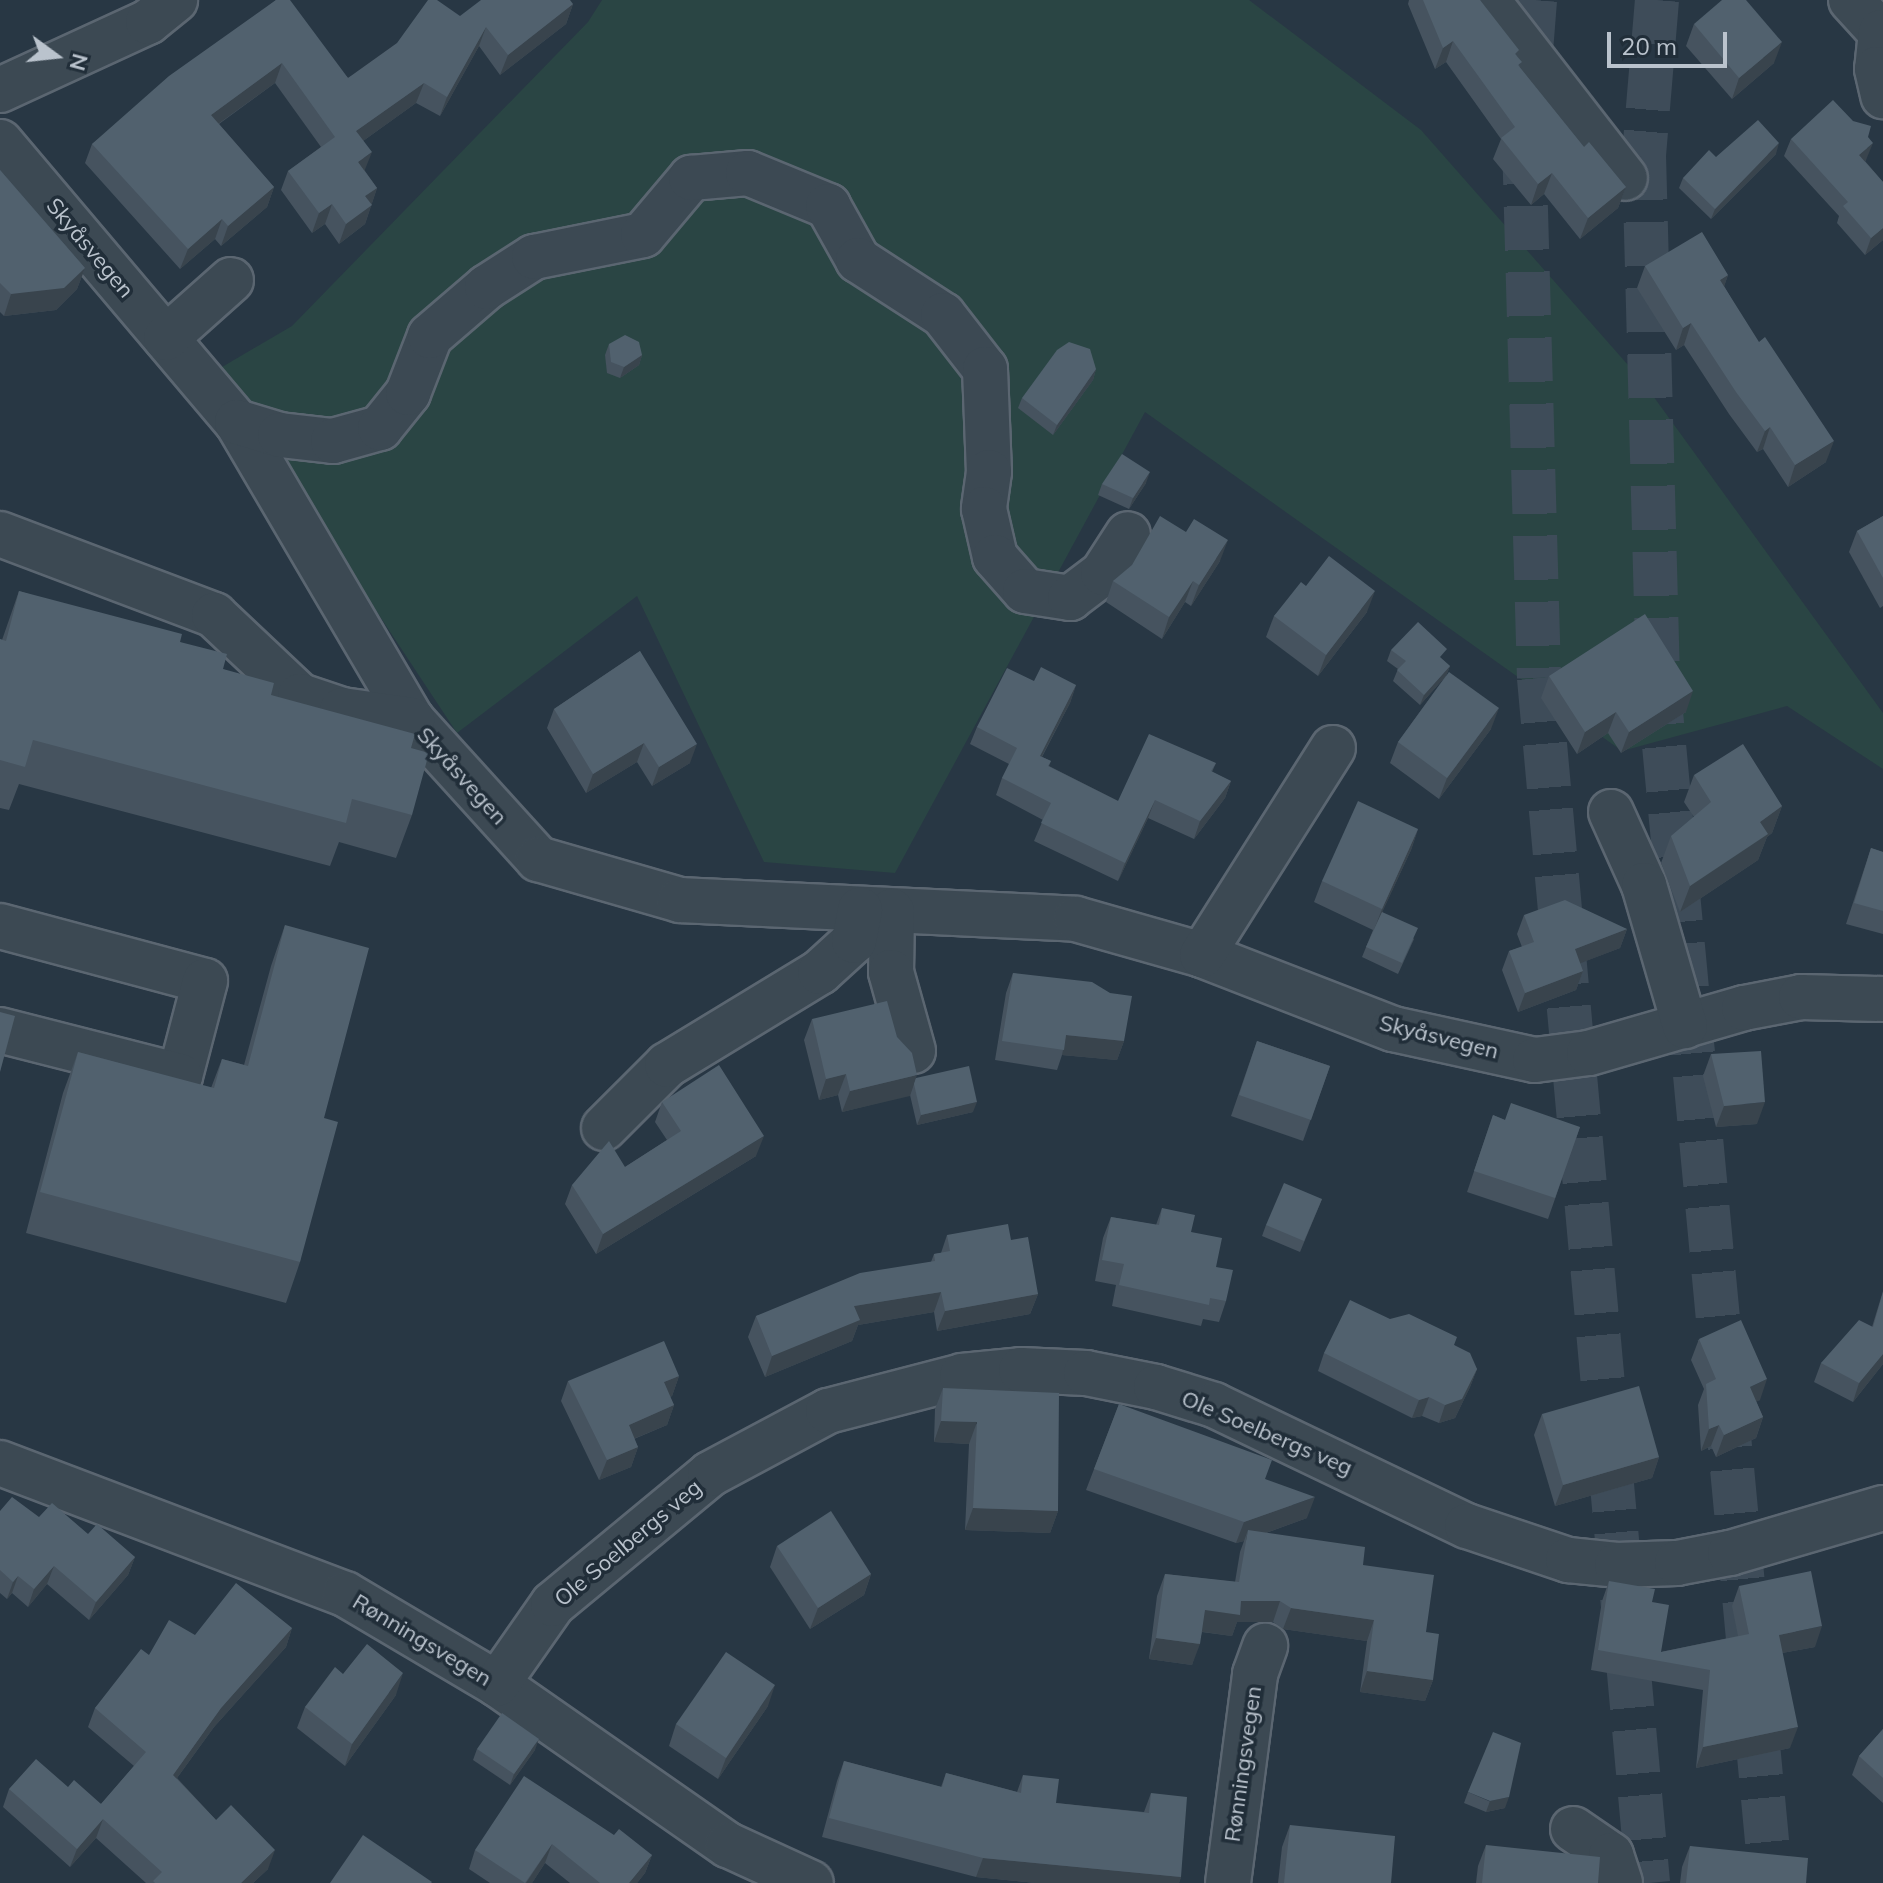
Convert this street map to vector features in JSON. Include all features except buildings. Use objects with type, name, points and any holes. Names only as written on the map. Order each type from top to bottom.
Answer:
[{"type":"street","points":[[0,90],[148,22],[175,0]]},
{"type":"street","points":[[1487,0],[1625,178]]},
{"type":"street","points":[[1851,0],[1882,32],[1877,69],[1883,96]]},
{"type":"street","name":"Skyåsvegen","points":[[0,142],[237,422],[412,720],[538,859],[680,900],[1076,919],[1202,955],[1393,1029],[1535,1060],[1589,1053],[1801,997],[1883,999]]},
{"type":"street","points":[[237,422],[280,435],[333,441],[380,428],[408,393],[430,336],[487,287],[534,257],[643,235],[691,178],[748,173],[828,206],[858,260],[943,315],[985,369],[989,472],[984,509],[995,557],[1025,591],[1070,598],[1103,573],[1128,534]]},
{"type":"street","points":[[166,338],[231,280]]},
{"type":"street","points":[[0,534],[214,615],[300,696],[342,710],[412,720]]},
{"type":"street","points":[[1202,955],[1333,748]]},
{"type":"street","points":[[1611,812],[1644,885],[1685,1026]]},
{"type":"street","points":[[876,911],[913,1051]]},
{"type":"street","points":[[604,1128],[667,1065],[820,972],[854,941],[876,911]]},
{"type":"street","points":[[0,926],[205,981],[180,1076],[0,1030]]},
{"type":"street","name":"Ole Soelbergs veg","points":[[497,1684],[553,1604],[710,1474],[828,1411],[962,1376],[1021,1370],[1086,1373],[1156,1387],[1214,1405],[1467,1526],[1568,1560],[1617,1565],[1677,1563],[1730,1553],[1883,1508]]},
{"type":"street","name":"Rønningsvegen","points":[[0,1463],[345,1594],[497,1684],[728,1845],[811,1883]]},
{"type":"street","name":"Rønningsvegen","points":[[1228,1883],[1255,1674],[1265,1646]]},
{"type":"street","points":[[1573,1829],[1611,1855],[1620,1883]]},
{"type":"green space","points":[[602,0],[1249,0],[1421,130],[1643,382],[1883,713],[1883,769],[1787,706],[1622,751],[1145,412],[895,873],[764,862],[637,596],[457,733],[217,370],[292,326],[588,22]]},
{"type":"tunnel","points":[[1535,0],[1524,140],[1539,678],[1648,1883]]},
{"type":"tunnel","points":[[1657,0],[1644,156],[1658,681],[1771,1883]]}]
